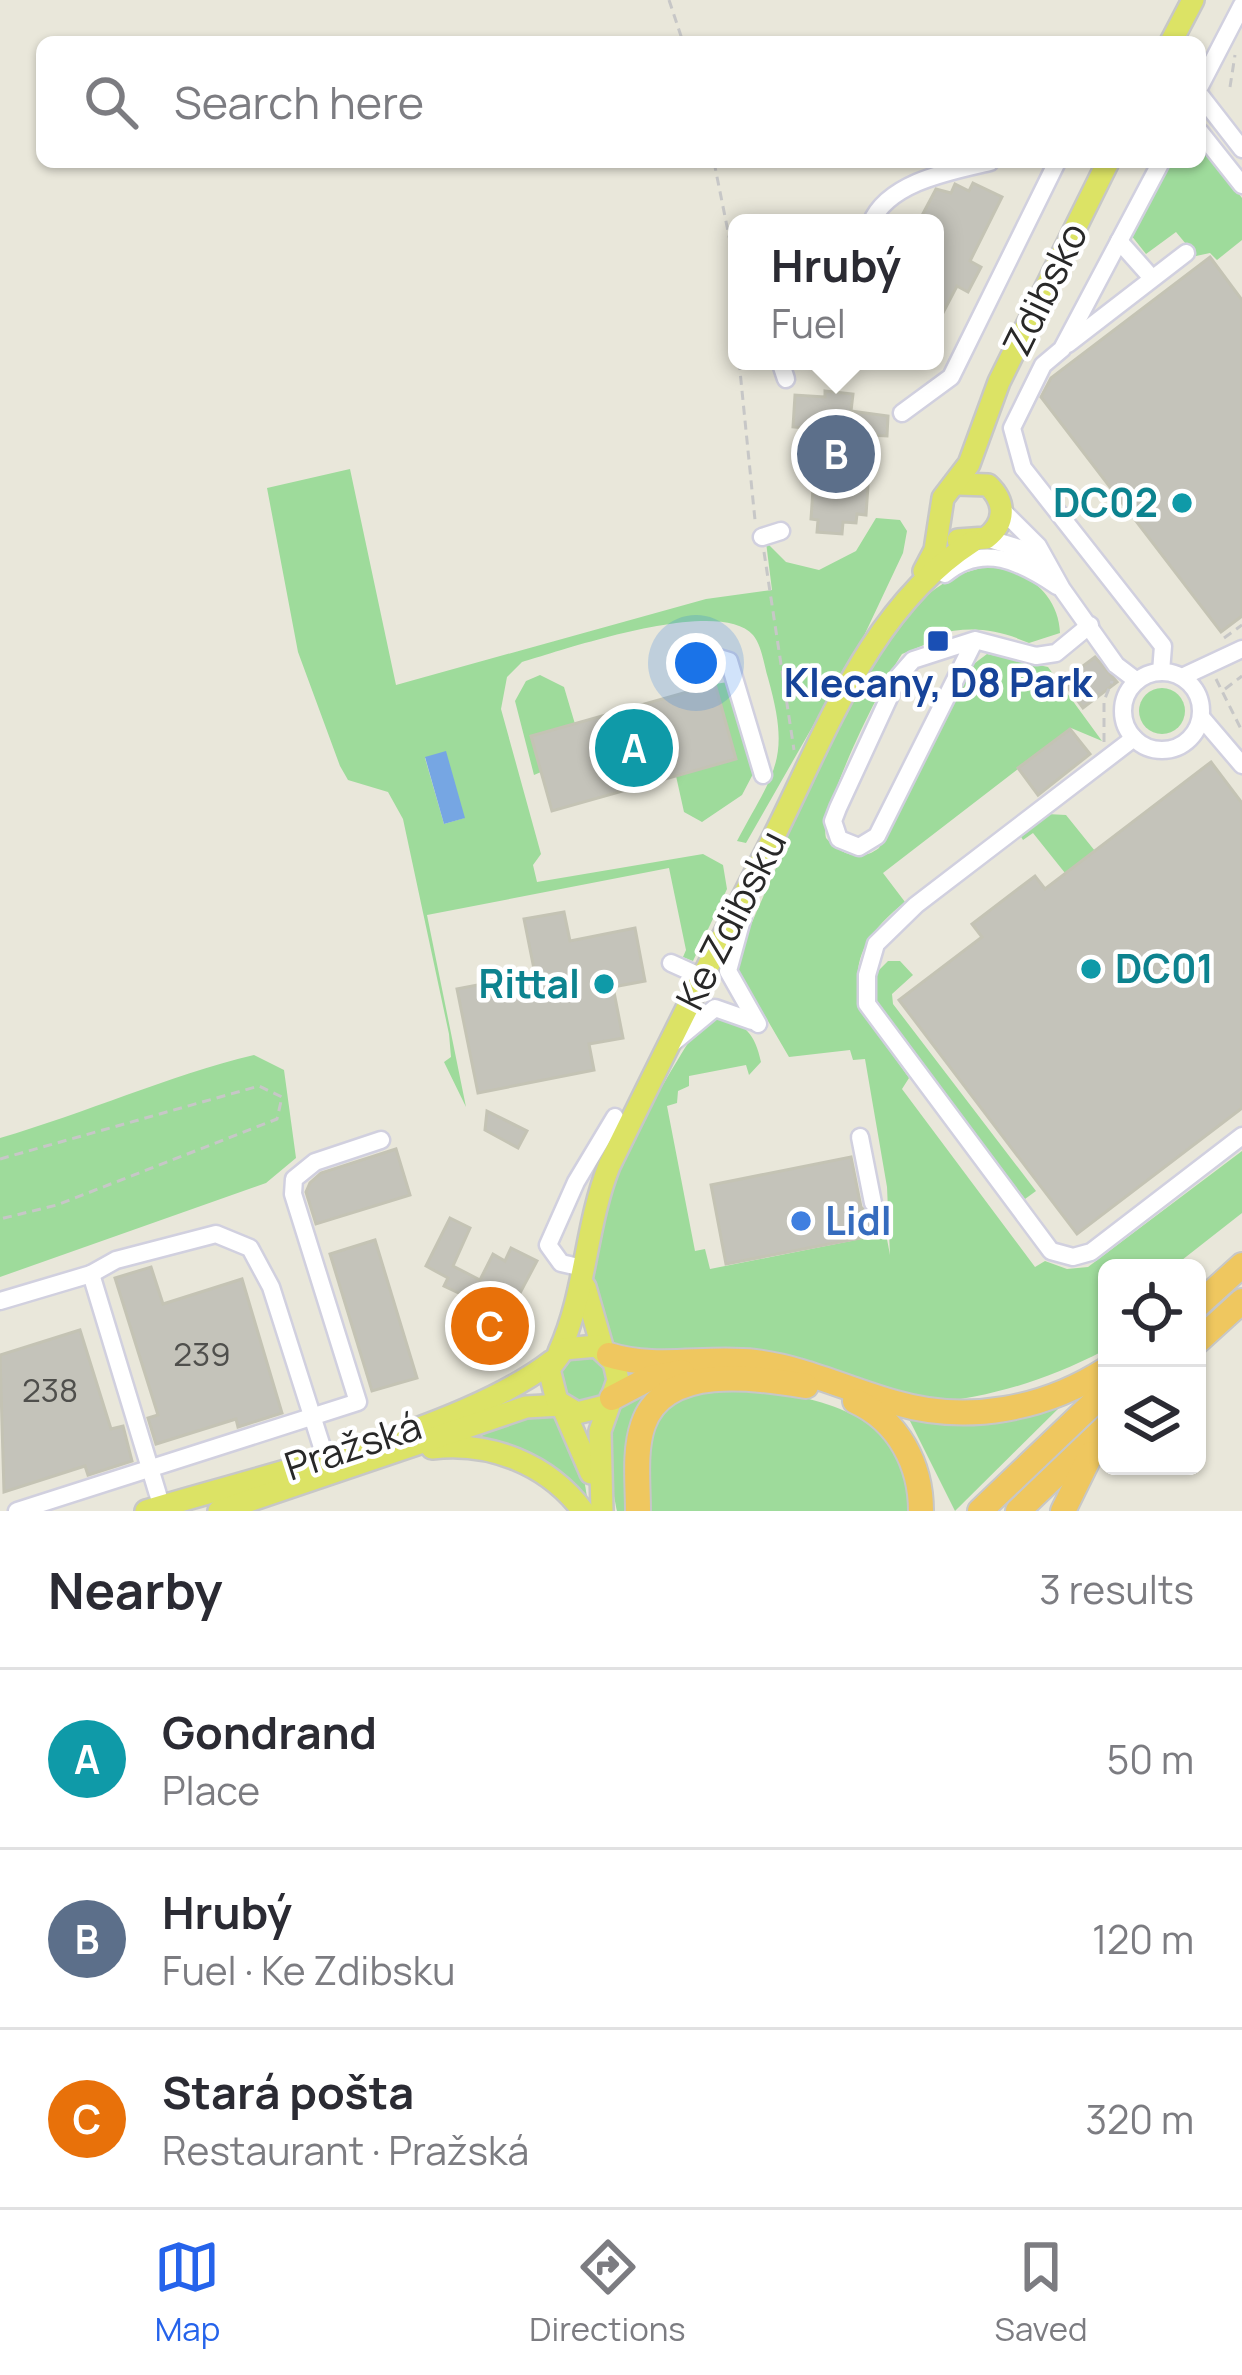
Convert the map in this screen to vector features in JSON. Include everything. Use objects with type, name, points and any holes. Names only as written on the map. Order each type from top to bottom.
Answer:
[{"type":"highway","points":[[1206,1298],[1242,1265]]},
{"type":"highway","points":[[1206,1334],[1242,1301]]},
{"type":"highway","points":[[606,1352],[639,1362],[758,1362],[894,1403],[951,1412],[1030,1404],[1098,1373]]},
{"type":"highway","points":[[609,1402],[664,1375],[722,1370],[773,1374],[831,1392],[867,1407],[897,1434],[914,1466],[921,1511]]},
{"type":"highway","points":[[638,1511],[640,1432],[652,1407],[670,1392],[694,1382],[738,1380],[831,1392]]},
{"type":"highway","points":[[980,1511],[1098,1399]]},
{"type":"highway","points":[[1018,1511],[1098,1437]]},
{"type":"highway","points":[[1063,1511],[1098,1443]]},
{"type":"main road","points":[[1174,36],[1193,0]]},
{"type":"main road","name":"Zdibsko","points":[[957,484],[1104,168]]},
{"type":"main road","name":"Zdibsko","points":[[986,417],[985,463],[992,489]]},
{"type":"main road","points":[[976,481],[992,489],[1002,510],[997,530],[979,540],[952,536],[941,519],[943,498],[957,484],[976,481]]},
{"type":"main road","name":"Ke Zdibsku","points":[[556,1357],[583,1268],[595,1201],[807,769],[885,625],[935,550],[941,519]]},
{"type":"main road","name":"Ke Zdibsku","points":[[914,587],[979,540]]},
{"type":"main road","name":"Ke Zdibsku","points":[[583,1268],[588,1308],[606,1352]]},
{"type":"main road","points":[[581,1343],[606,1352],[618,1374],[598,1447],[602,1511],[583,1444],[549,1386],[556,1357],[581,1343]]},
{"type":"main road","name":"Pražská","points":[[219,1511],[498,1395],[556,1357]]},
{"type":"main road","points":[[562,1407],[585,1413],[609,1402]]},
{"type":"main road","name":"Pražská","points":[[156,1510],[390,1455],[526,1407],[562,1407]]},
{"type":"main road","points":[[390,1455],[455,1447],[503,1454],[547,1475],[583,1511]]},
{"type":"lane","points":[[1206,78],[1242,5]]},
{"type":"lane","points":[[1206,98],[1242,149]]},
{"type":"lane","points":[[1206,140],[1242,185]]},
{"type":"lane","points":[[874,214],[929,176],[964,168]]},
{"type":"lane","points":[[902,413],[951,377],[1055,168]]},
{"type":"lane","points":[[1062,349],[1158,168]]},
{"type":"lane","points":[[1119,241],[1151,277]]},
{"type":"lane","points":[[1161,672],[1163,646],[1022,469],[1012,428],[1043,365],[1186,254]]},
{"type":"lane","points":[[1002,510],[1039,546],[1062,590],[1116,665],[1137,681]]},
{"type":"lane","points":[[762,538],[782,531]]},
{"type":"lane","points":[[979,540],[1019,548],[1052,571]]},
{"type":"lane","points":[[885,625],[959,562],[991,556],[1023,563],[1062,590]]},
{"type":"lane","points":[[975,640],[878,836],[859,847],[839,839],[833,821],[899,676],[913,660],[975,640],[1036,656],[1056,653],[1090,625]]},
{"type":"lane","points":[[1222,742],[1189,740],[1167,750],[1134,738],[1123,709],[1137,681],[1161,672],[1182,677],[1236,654]]},
{"type":"lane","points":[[1189,740],[1201,710],[1236,654]]},
{"type":"lane","points":[[687,667],[722,657],[729,661],[763,775]]},
{"type":"lane","points":[[1182,677],[1242,765]]},
{"type":"lane","points":[[1134,738],[916,905],[876,944],[866,975],[868,1004],[1051,1251],[1073,1256],[1091,1252],[1242,1136]]},
{"type":"lane","points":[[669,1046],[715,1008],[733,1010],[758,1024],[732,981],[728,958],[780,824]]},
{"type":"lane","points":[[671,963],[702,977]]},
{"type":"lane","points":[[583,1268],[561,1263],[548,1245],[576,1181],[615,1118]]},
{"type":"lane","points":[[860,1136],[873,1202]]},
{"type":"lane","points":[[17,1511],[358,1402],[293,1194],[294,1179],[315,1162],[381,1140]]},
{"type":"lane","points":[[0,1300],[91,1274],[116,1260],[216,1234],[250,1248],[271,1287],[328,1466]]},
{"type":"lane","points":[[91,1274],[150,1468],[156,1510]]},
{"type":"path","points":[[669,0],[681,36]]},
{"type":"path","points":[[1230,87],[1238,42]]},
{"type":"path","points":[[715,168],[728,231]]},
{"type":"path","points":[[740,370],[753,515],[762,538],[794,748],[807,769]]},
{"type":"path","points":[[1113,754],[1104,741],[1102,722],[1114,676]]},
{"type":"path","points":[[1224,690],[1242,676]]},
{"type":"path","points":[[0,1159],[259,1085],[281,1096],[283,1112],[277,1119],[57,1205],[0,1219]]},
{"type":"green space","points":[[1206,152],[1242,198],[1242,240],[1217,260],[1210,253],[1196,256],[1176,232],[1146,254],[1131,235],[1165,168],[1206,168]]},
{"type":"green space","points":[[350,469],[396,685],[706,599],[772,590],[766,542],[786,562],[819,570],[856,551],[876,518],[900,520],[907,531],[903,553],[862,640],[746,843],[737,841],[770,780],[778,747],[775,706],[753,635],[735,624],[709,621],[641,629],[522,662],[507,677],[501,709],[541,854],[533,865],[537,882],[703,854],[723,865],[727,889],[693,961],[683,957],[686,950],[669,868],[427,915],[466,1107],[444,1062],[451,1057],[449,1034],[403,819],[388,792],[348,780],[340,766],[298,652],[267,488]],"holes":[[[445,752],[464,818],[444,824],[425,758]]]},
{"type":"green space","points":[[995,566],[1030,580],[1048,597],[1060,633],[1029,643],[1004,634],[959,630],[935,635],[936,640],[902,654],[841,776],[826,838],[851,855],[879,848],[967,669],[987,654],[1048,667],[1102,741],[1071,728],[883,873],[905,902],[880,925],[858,968],[866,1010],[909,1078],[902,1089],[1035,1267],[1045,1261],[1067,1269],[1088,1267],[1098,1259],[1098,1353],[997,1392],[929,1403],[627,1352],[601,1323],[592,1285],[596,1240],[611,1191],[656,1097],[698,1027],[718,1016],[747,1031],[761,1062],[749,1075],[746,1065],[689,1076],[689,1086],[678,1091],[677,1103],[667,1106],[695,1251],[705,1249],[710,1269],[886,1234],[890,1255],[887,1187],[865,1059],[853,1060],[850,1050],[789,1057],[737,968],[796,807],[850,698],[897,625],[926,596],[958,576]]},
{"type":"green space","points":[[540,675],[564,687],[575,724],[531,736],[541,772],[534,775],[515,701],[526,681]]},
{"type":"green space","points":[[728,682],[753,774],[742,795],[702,822],[684,812],[676,776],[736,759],[715,684]]},
{"type":"green space","points":[[1162,688],[1178,695],[1185,711],[1178,727],[1162,734],[1146,727],[1139,711],[1146,695]]},
{"type":"green space","points":[[1047,814],[1066,815],[1095,851],[1065,873],[1033,833],[1023,840],[1020,835]]},
{"type":"green space","points":[[888,961],[900,961],[913,975],[892,994],[893,1004],[1036,1191],[1025,1199],[876,1004],[876,973]]},
{"type":"green space","points":[[254,1055],[284,1070],[296,1158],[266,1183],[0,1277],[0,1138]]},
{"type":"green space","points":[[1242,1151],[1242,1213],[1183,1259],[1099,1259]]},
{"type":"green space","points":[[583,1353],[601,1360],[608,1378],[601,1396],[583,1403],[565,1396],[558,1378],[565,1360]]},
{"type":"green space","points":[[663,1383],[629,1511],[617,1511],[609,1467],[610,1421],[626,1398]]},
{"type":"green space","points":[[768,1390],[822,1403],[866,1422],[897,1456],[911,1511],[645,1511],[650,1445],[666,1409],[681,1399],[703,1394]]},
{"type":"green space","points":[[1066,1401],[955,1511],[907,1415]]},
{"type":"green space","points":[[522,1415],[560,1415],[581,1460],[587,1497],[481,1441],[481,1436]]},
{"type":"water","points":[[446,751],[465,818],[444,824],[425,757]]},
{"type":"building","points":[[973,183],[1002,197],[970,261],[981,267],[968,292],[957,286],[944,311],[944,214],[923,214],[936,189],[951,193],[955,184],[969,191]]},
{"type":"building","name":"DC02","points":[[1210,257],[1242,300],[1242,616],[1221,632],[1041,397],[1051,378]]},
{"type":"building","points":[[825,391],[853,394],[851,411],[888,416],[887,436],[846,434],[843,484],[868,486],[866,515],[857,514],[856,523],[843,522],[842,534],[817,532],[818,520],[811,519],[817,429],[793,427],[795,395],[825,397]]},
{"type":"building","points":[[1095,657],[1117,682],[1083,708],[1063,681]]},
{"type":"building","points":[[715,684],[736,759],[552,811],[531,736]]},
{"type":"building","points":[[1070,729],[1090,754],[1038,795],[1018,768]]},
{"type":"building","name":"DC01","points":[[1211,762],[1242,803],[1242,1108],[1077,1234],[899,1000],[982,937],[972,924],[1035,876],[1045,889]]},
{"type":"building","points":[[564,912],[570,941],[635,928],[645,981],[613,987],[623,1038],[589,1044],[594,1070],[478,1093],[457,989],[535,974],[524,919]]},
{"type":"building","points":[[487,1111],[527,1131],[518,1148],[485,1130]]},
{"type":"building","points":[[396,1149],[410,1195],[316,1224],[306,1192],[310,1183],[321,1173]]},
{"type":"building","name":"Lidl","points":[[851,1157],[861,1207],[870,1215],[882,1212],[886,1233],[726,1264],[711,1185]]},
{"type":"building","points":[[450,1218],[470,1228],[453,1266],[480,1280],[493,1254],[505,1261],[511,1248],[537,1261],[495,1340],[471,1328],[484,1305],[444,1286],[448,1278],[426,1266]]},
{"type":"building","points":[[375,1240],[417,1378],[372,1391],[330,1254]]},
{"type":"building","points":[[151,1267],[163,1304],[242,1279],[282,1413],[238,1427],[236,1419],[156,1444],[148,1418],[158,1415],[115,1278]]},
{"type":"building","points":[[80,1330],[111,1429],[123,1426],[132,1461],[88,1475],[85,1466],[4,1492],[0,1355]]},
{"type":"place","name":"Hrubý","points":[[836,454]]},
{"type":"place","name":"DC02","points":[[1182,503]]},
{"type":"place","name":"Klecany, D8 Park","points":[[938,641]]},
{"type":"place","name":"Gondrand","points":[[634,748]]},
{"type":"place","name":"DC01","points":[[1091,969]]},
{"type":"place","name":"Rittal","points":[[604,984]]},
{"type":"place","name":"Lidl","points":[[801,1221]]},
{"type":"place","name":"Stará pošta","points":[[490,1326]]}]
